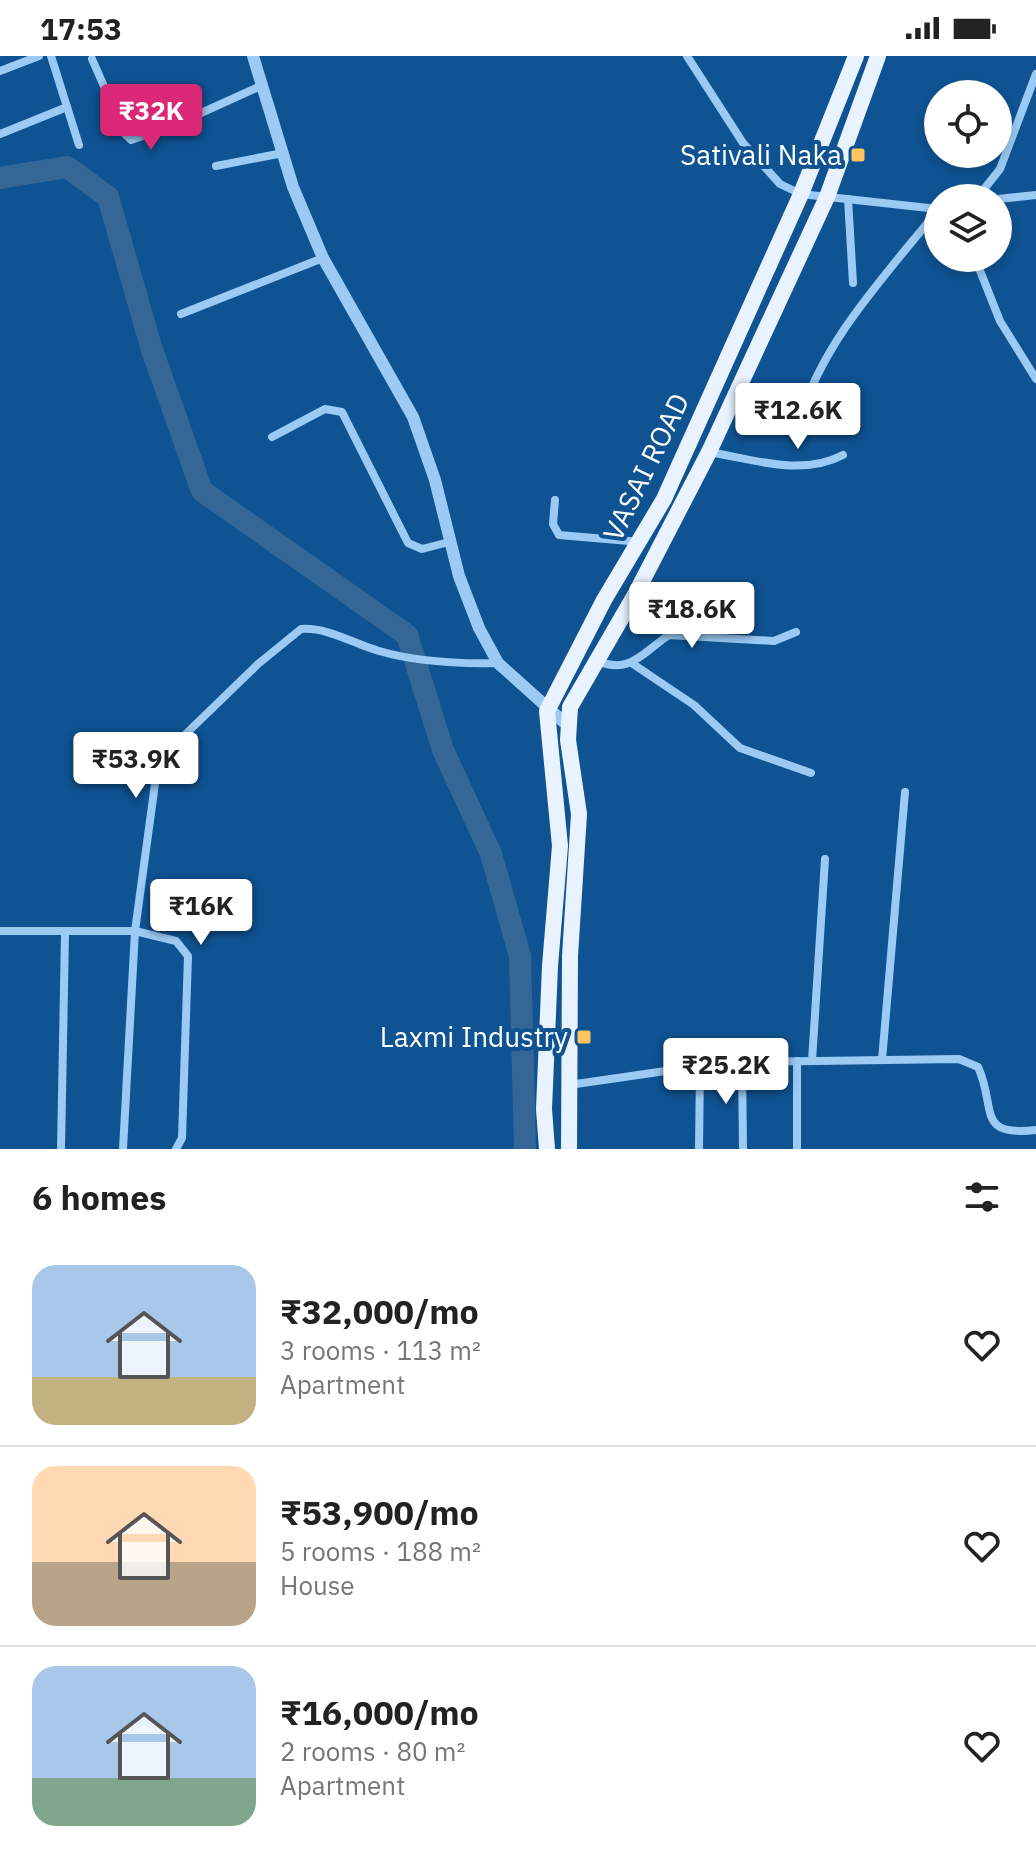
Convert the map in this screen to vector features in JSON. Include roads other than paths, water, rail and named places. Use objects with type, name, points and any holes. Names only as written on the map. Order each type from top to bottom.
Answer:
[{"type":"main road","name":"VASAI ROAD","points":[[547,711],[604,600],[641,542],[690,445],[801,194],[856,56]]},
{"type":"main road","name":"VASAI ROAD","points":[[569,1149],[567,1086],[579,814],[567,725],[570,707],[636,593],[709,452],[827,197],[878,56]]},
{"type":"main road","points":[[547,711],[560,846],[550,966],[544,1109],[547,1149]]},
{"type":"street","points":[[0,71],[39,56]]},
{"type":"street","points":[[51,56],[79,145]]},
{"type":"street","points":[[253,56],[283,153],[323,258],[413,417],[435,480],[449,542],[479,628],[498,663],[547,711],[567,725]]},
{"type":"street","points":[[687,56],[761,166],[780,184],[801,194],[924,208]]},
{"type":"street","points":[[92,59],[125,134],[131,140],[170,127],[263,85]]},
{"type":"street","points":[[988,184],[1000,169],[1036,74]]},
{"type":"street","points":[[0,134],[67,107]]},
{"type":"street","points":[[216,166],[283,153]]},
{"type":"street","points":[[1012,198],[1036,195]]},
{"type":"street","points":[[848,199],[853,283]]},
{"type":"street","points":[[799,423],[813,381],[856,311],[924,227]]},
{"type":"street","points":[[181,314],[323,258]]},
{"type":"street","points":[[981,272],[1000,321],[1036,379]]},
{"type":"street","points":[[272,437],[325,409],[342,412],[408,543],[422,549],[449,542]]},
{"type":"street","points":[[709,452],[798,467],[843,455]]},
{"type":"street","points":[[555,500],[553,524],[559,535],[641,542]]},
{"type":"street","points":[[123,1149],[135,931],[153,784],[164,755],[258,664],[301,629],[324,632],[381,652],[440,661],[498,663]]},
{"type":"street","points":[[595,660],[617,666],[633,664],[669,635],[774,641],[796,632]]},
{"type":"street","points":[[633,664],[694,705],[740,748],[811,773]]},
{"type":"street","points":[[882,1060],[905,792]]},
{"type":"street","points":[[812,1061],[825,859]]},
{"type":"street","points":[[0,931],[65,934],[135,931],[176,941],[188,956],[182,1138],[176,1149]]},
{"type":"street","points":[[61,1149],[65,934]]},
{"type":"street","points":[[797,1061],[797,1149]]},
{"type":"street","points":[[567,1086],[742,1062],[971,1062],[982,1077],[992,1121],[1000,1130],[1010,1133],[1036,1130]]},
{"type":"street","points":[[742,1062],[743,1149]]},
{"type":"street","points":[[699,1149],[700,1066]]},
{"type":"waterway","points":[[0,178],[67,167],[108,197],[152,350],[202,491],[407,635],[443,750],[491,854],[520,956],[525,1149]]},
{"type":"place","name":"Sativali Naka","points":[[858,155]]},
{"type":"place","name":"Laxmi Industry","points":[[584,1037]]}]
